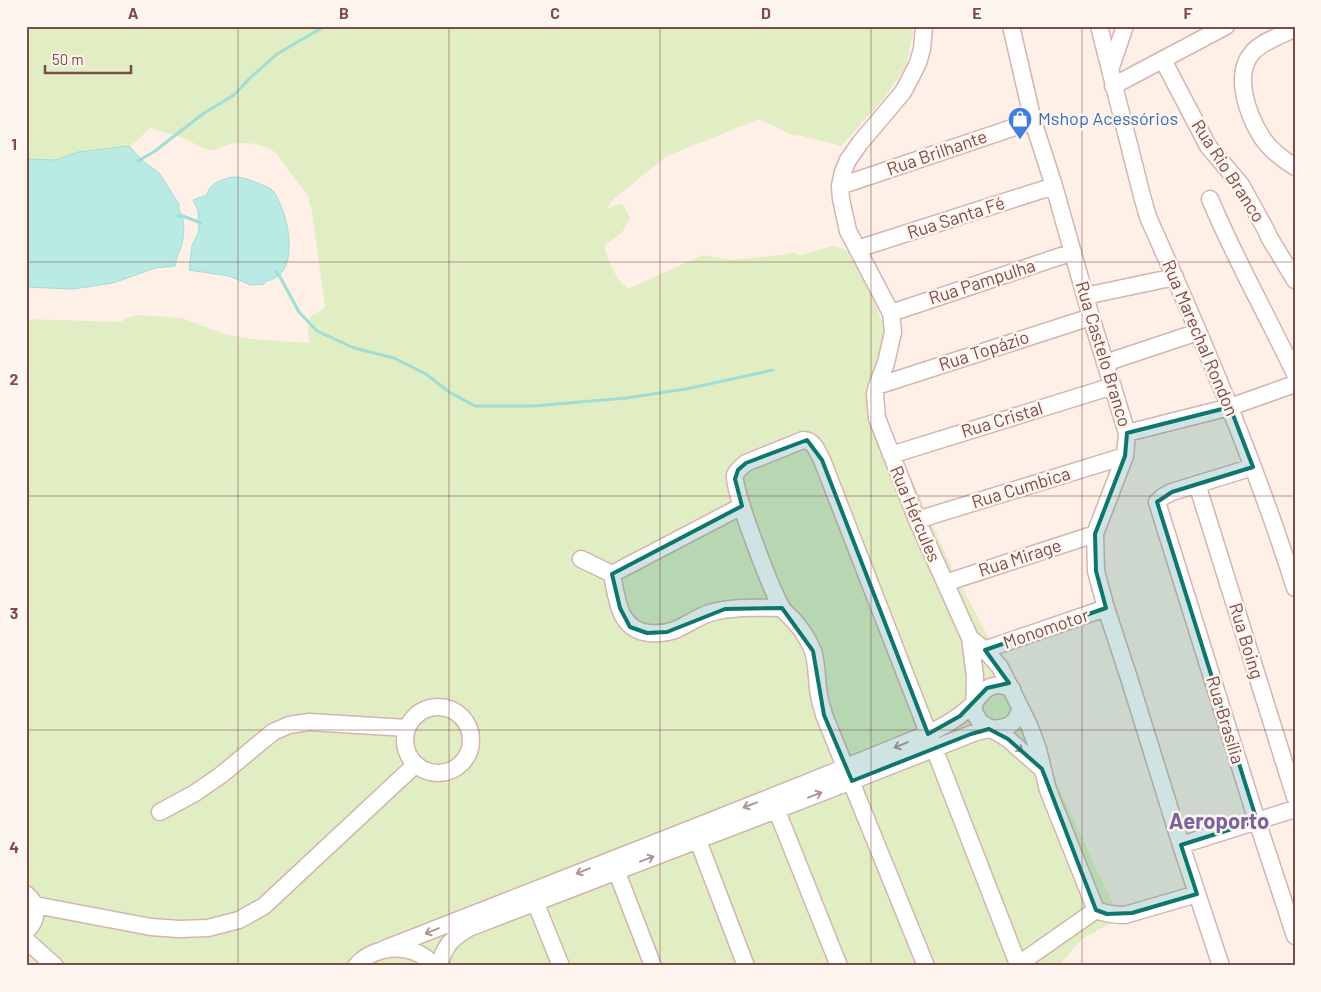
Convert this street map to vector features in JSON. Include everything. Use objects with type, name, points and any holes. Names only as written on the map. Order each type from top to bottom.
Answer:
[{"type":"street","points":[[891,312],[848,231],[840,186],[843,172],[855,150],[903,92],[912,76],[922,49],[924,26]]},
{"type":"street","name":"Rua Castelo Branco","points":[[1011,26],[1033,121],[1127,433],[1124,456],[1094,534],[1096,571],[1106,608],[1220,966]]},
{"type":"street","name":"Rua Marechal Rondon","points":[[1098,26],[1145,208],[1230,407],[1294,583]]},
{"type":"street","points":[[1112,78],[1125,26]]},
{"type":"street","points":[[1112,78],[1163,60],[1226,26]]},
{"type":"street","points":[[1295,28],[1252,52],[1244,69],[1242,86],[1246,105],[1261,136],[1277,155],[1295,167]]},
{"type":"street","name":"Rua Rio Branco","points":[[1163,60],[1208,146],[1241,185],[1295,280]]},
{"type":"street","name":"Rua Brilhante","points":[[840,186],[1033,121]]},
{"type":"street","name":"Rua Santa Fé","points":[[857,250],[1054,186]]},
{"type":"street","points":[[1210,199],[1226,237],[1295,374]]},
{"type":"street","name":"Rua Pampulha","points":[[891,312],[1073,252]]},
{"type":"street","points":[[1085,296],[1175,277]]},
{"type":"street","name":"Rua Hércules","points":[[891,312],[893,332],[890,349],[875,394],[876,418],[917,520],[976,647],[1000,667],[1012,689],[1032,734],[1048,790],[1096,910]]},
{"type":"street","name":"Rua Topázio","points":[[877,386],[1091,317]]},
{"type":"street","points":[[1105,363],[1198,332]]},
{"type":"street","points":[[1127,433],[1230,407],[1295,384]]},
{"type":"street","name":"Rua Cristal","points":[[891,455],[1113,386]]},
{"type":"street","points":[[926,966],[824,714],[820,700],[813,651],[797,624],[782,608],[764,568],[742,506],[735,479],[735,475],[746,463],[803,440],[807,440],[814,445],[822,460],[1017,965],[1096,910],[1116,915],[1125,915],[1197,894]]},
{"type":"street","name":"Rua Cumbica","points":[[917,520],[1124,456]]},
{"type":"street","points":[[1197,484],[1253,467]]},
{"type":"street","name":"Rua Brasília","points":[[1197,484],[1172,492],[1157,502],[1295,936]]},
{"type":"street","name":"Rua Boing","points":[[1197,484],[1295,798]]},
{"type":"street","points":[[612,574],[742,506]]},
{"type":"street","name":"Rua Mirage","points":[[945,583],[1094,534]]},
{"type":"street","points":[[581,559],[612,574]]},
{"type":"street","points":[[612,574],[624,618],[630,627],[647,633],[666,632],[677,629],[709,613],[725,609],[782,608]]},
{"type":"street","name":"Monomotor","points":[[976,647],[1106,608]]},
{"type":"street","name":"Rua Hércules","points":[[973,704],[976,647]]},
{"type":"street","points":[[341,966],[533,897],[931,741],[973,704],[987,688],[999,685],[1012,689]]},
{"type":"street","points":[[973,704],[976,718],[980,722],[1008,739],[1042,769]]},
{"type":"street","points":[[437,706],[448,708],[458,713],[466,721],[472,742],[469,753],[464,762],[455,769],[445,773],[434,774],[424,771],[415,765],[408,756],[405,745],[407,728],[416,714],[426,709],[437,706]]},
{"type":"street","points":[[931,741],[957,740],[989,729],[1004,728],[1012,724],[1019,715],[1020,709]]},
{"type":"street","points":[[160,812],[195,793],[221,775],[273,732],[289,725],[308,722],[407,728]]},
{"type":"street","points":[[30,900],[151,927],[179,929],[208,928],[239,920],[264,906],[415,765]]},
{"type":"street","points":[[774,803],[840,966]]},
{"type":"street","points":[[1181,845],[1295,809]]},
{"type":"street","points":[[695,834],[746,966]]},
{"type":"street","points":[[614,866],[653,966]]},
{"type":"street","points":[[439,966],[443,952],[454,937],[533,897]]},
{"type":"street","points":[[533,897],[561,966]]},
{"type":"street","points":[[26,931],[34,923],[36,914],[30,900]]},
{"type":"street","points":[[26,940],[55,966]]},
{"type":"street","points":[[356,966],[377,952],[399,948],[427,958],[435,966]]},
{"type":"highlighted area","points":[[1230,407],[1253,467],[1172,492],[1157,502],[1257,821],[1181,845],[1197,894],[1132,913],[1107,914],[1096,910],[1042,769],[1008,739],[989,729],[971,734],[852,781],[824,715],[813,651],[782,608],[725,609],[667,632],[647,633],[630,627],[620,608],[612,574],[742,506],[735,479],[738,470],[746,463],[807,440],[822,460],[928,734],[960,716],[987,688],[1009,683],[985,650],[1106,608],[1096,571],[1095,534],[1125,456],[1127,433]]},
{"type":"green space","points":[[26,26],[912,26],[913,33],[906,66],[884,98],[841,146],[795,134],[794,136],[759,119],[667,156],[615,198],[606,209],[622,204],[630,219],[623,231],[604,247],[613,270],[628,289],[703,255],[732,260],[789,254],[792,252],[801,255],[833,246],[845,249],[868,287],[886,331],[880,410],[955,574],[1004,667],[1120,918],[1082,939],[1060,966],[26,966],[26,319],[120,322],[139,315],[182,318],[224,334],[251,339],[309,343],[308,328],[310,317],[325,307],[312,212],[308,196],[276,153],[265,147],[246,143],[209,150],[184,138],[150,128],[130,147],[78,152],[56,160],[26,159]]},
{"type":"water","points":[[129,146],[143,161],[159,173],[179,204],[184,224],[184,233],[175,266],[155,268],[113,283],[73,289],[26,287],[26,159],[56,160],[78,152]]},
{"type":"water","points":[[232,177],[240,177],[258,183],[273,191],[284,213],[289,236],[288,260],[284,270],[264,284],[251,285],[229,276],[189,270],[192,246],[199,231],[198,210],[193,200],[207,195],[210,188],[216,183]]},
{"type":"waterway","points":[[138,161],[155,151],[204,113],[234,95],[277,54],[325,26]]},
{"type":"waterway","points":[[178,216],[201,223]]},
{"type":"waterway","points":[[276,272],[299,312],[317,331],[354,348],[394,358],[426,374],[449,392],[475,406],[534,406],[626,398],[686,389],[773,370]]},
{"type":"place","name":"Mshop Acessórios","points":[[1020,140]]},
{"type":"district","name":"Aeroporto","points":[[1219,821]]}]
